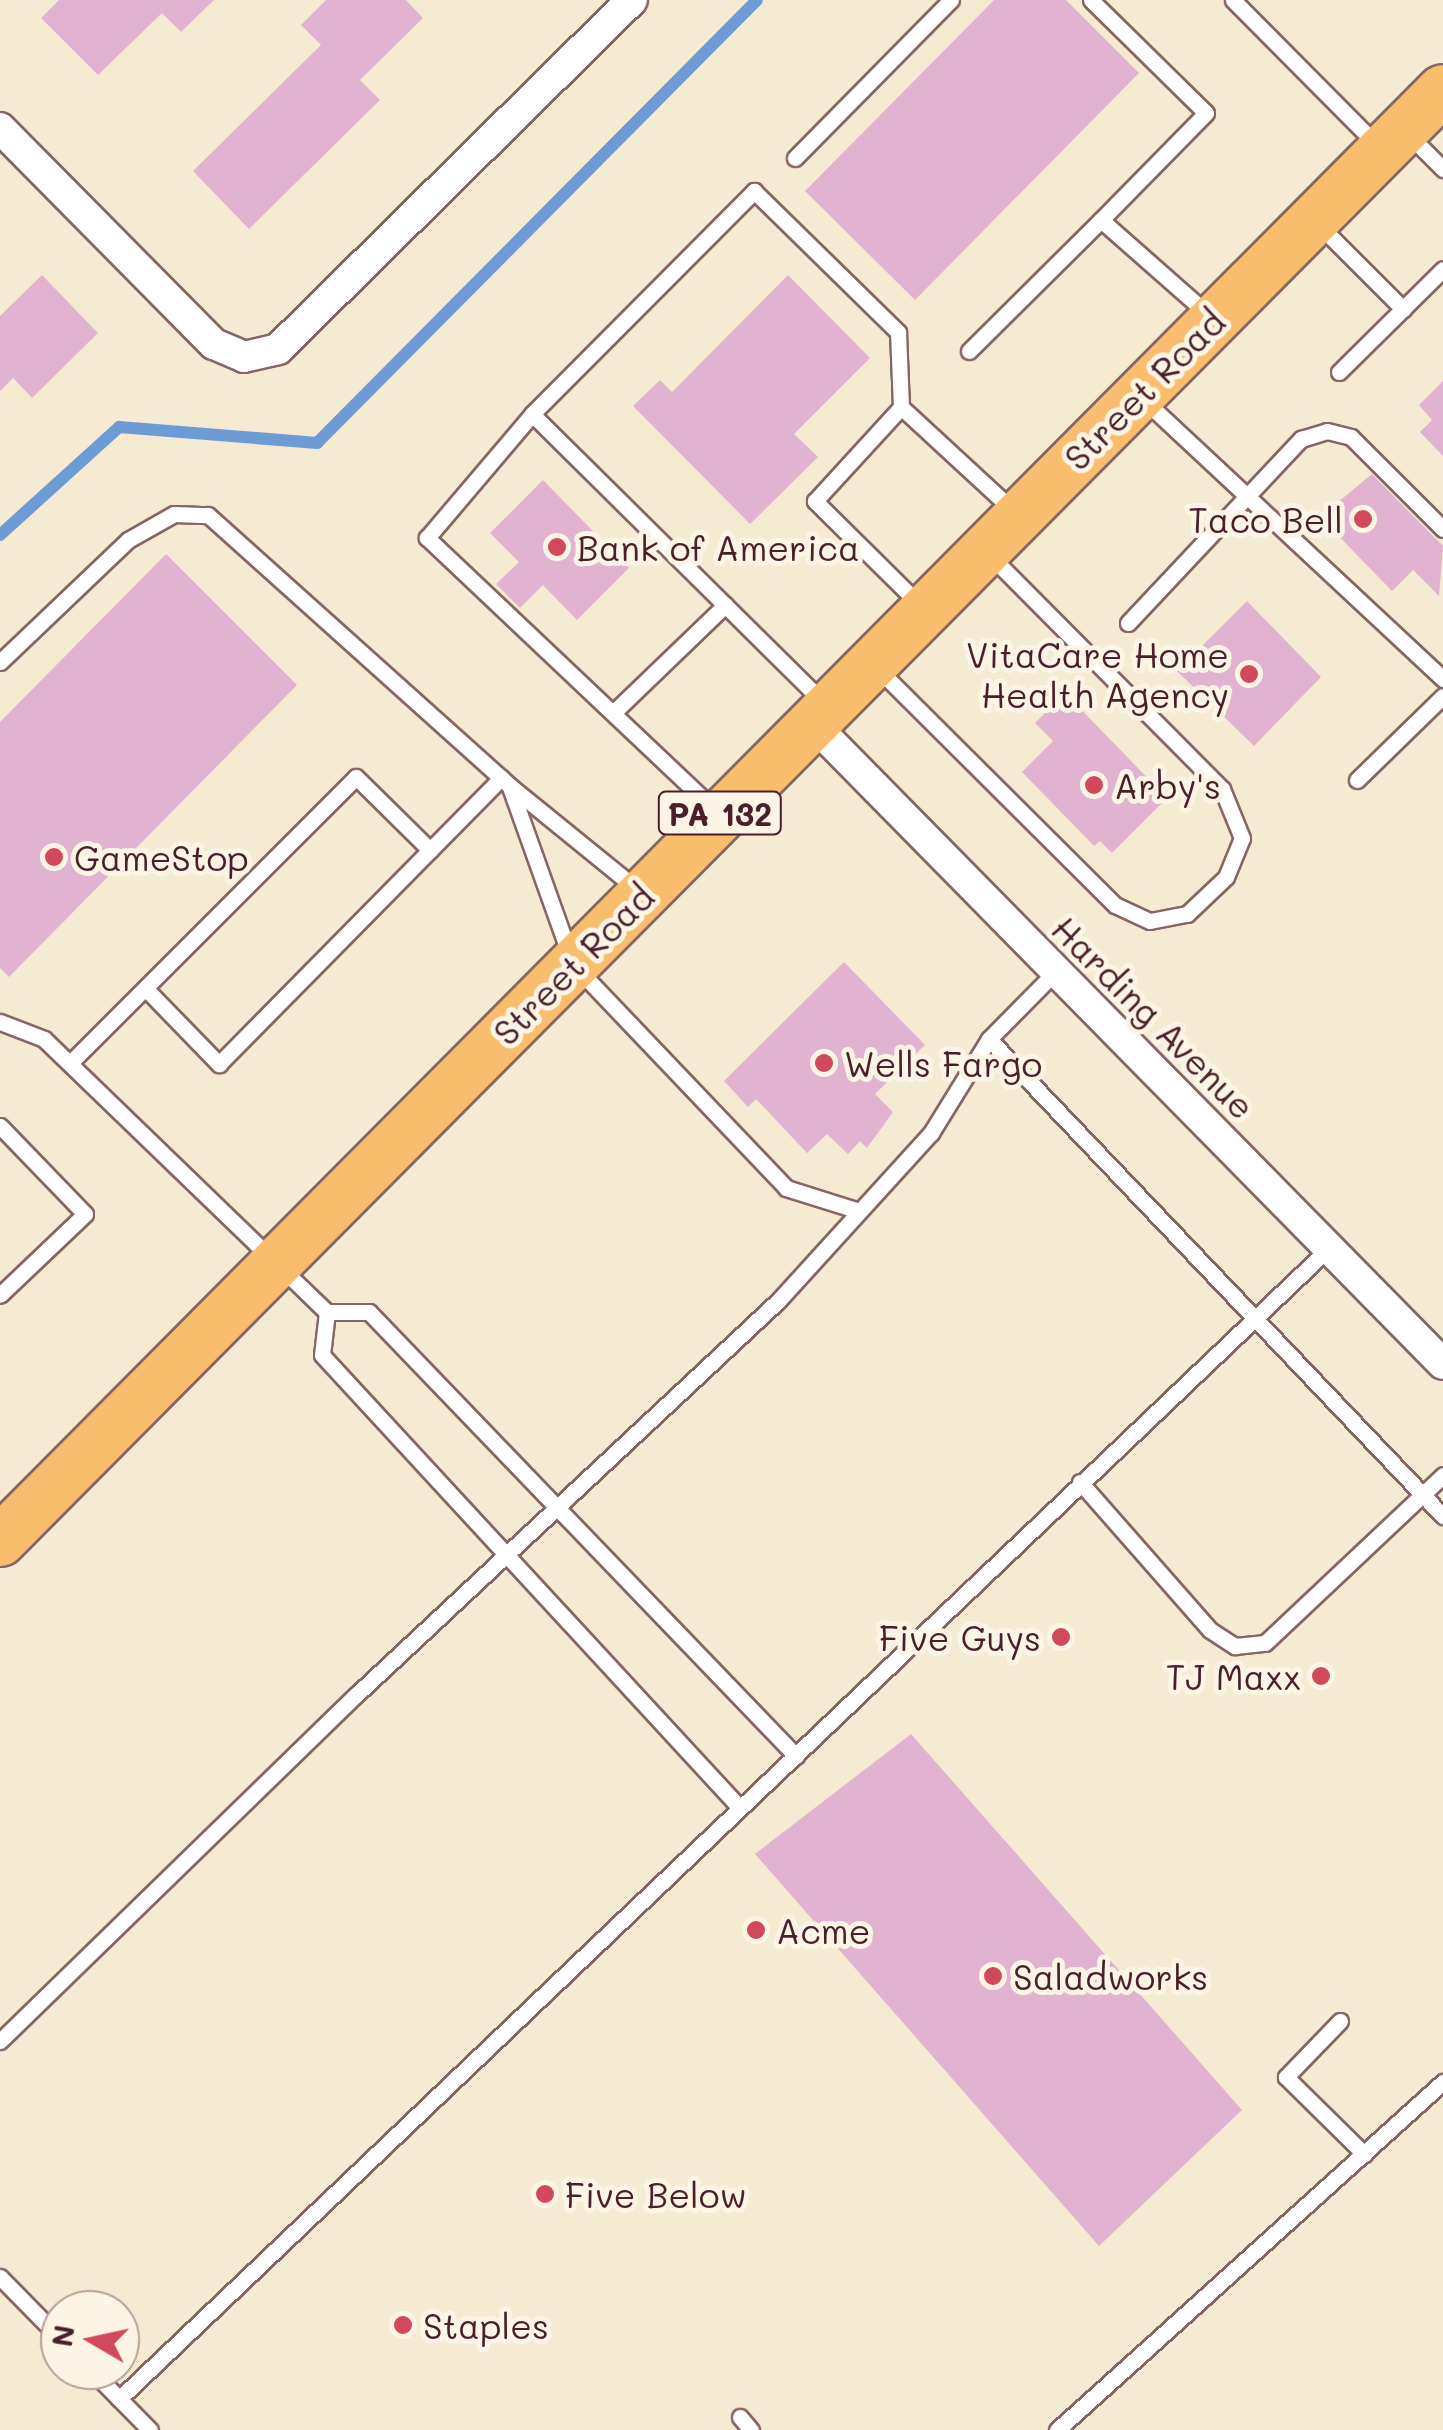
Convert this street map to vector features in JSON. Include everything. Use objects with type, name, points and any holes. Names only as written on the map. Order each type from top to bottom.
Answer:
[{"type":"main road","name":"Street Road","points":[[0,1541],[1443,90]]},
{"type":"street","points":[[0,128],[214,344],[244,358],[278,350],[632,0]]},
{"type":"street","name":"Harding Avenue","points":[[819,715],[1056,971],[1443,1364]]},
{"type":"lane","points":[[795,158],[950,0]]},
{"type":"lane","points":[[969,352],[1206,112],[1090,0]]},
{"type":"lane","points":[[1232,0],[1392,138],[1443,170]]},
{"type":"lane","points":[[719,814],[427,538],[532,414],[754,191],[898,332],[901,406],[1002,533],[1222,789],[1242,838],[1226,876],[1188,914],[1150,921],[1114,905],[872,663]]},
{"type":"lane","points":[[1101,220],[1214,320]]},
{"type":"lane","points":[[1314,220],[1403,309]]},
{"type":"lane","points":[[1339,372],[1443,269]]},
{"type":"lane","points":[[1139,395],[1443,678]]},
{"type":"lane","points":[[901,406],[815,501],[925,610]]},
{"type":"lane","points":[[532,414],[725,605],[819,715]]},
{"type":"lane","points":[[1128,623],[1301,439],[1327,431],[1352,437],[1443,529]]},
{"type":"lane","points":[[0,662],[128,540],[174,514],[208,515],[505,782],[642,894]]},
{"type":"lane","points":[[615,712],[725,605]]},
{"type":"lane","points":[[1357,780],[1443,696]]},
{"type":"lane","points":[[70,1063],[356,777],[430,850]]},
{"type":"lane","points":[[146,989],[219,1064],[430,850],[505,782]]},
{"type":"lane","points":[[505,782],[573,964],[786,1188],[856,1210]]},
{"type":"lane","points":[[0,2041],[505,1554],[779,1300],[856,1210],[931,1134],[989,1039],[1056,971]]},
{"type":"lane","points":[[0,1022],[44,1038],[327,1312],[369,1312],[796,1756]]},
{"type":"lane","points":[[989,1039],[1255,1314],[1443,1516]]},
{"type":"lane","points":[[0,1126],[86,1214],[0,1296]]},
{"type":"lane","points":[[119,2399],[1255,1314],[1329,1248]]},
{"type":"lane","points":[[327,1312],[322,1355],[740,1808]]},
{"type":"lane","points":[[1080,1482],[1210,1630],[1236,1646],[1265,1643],[1443,1475]]},
{"type":"lane","points":[[1340,2022],[1286,2076],[1364,2154]]},
{"type":"lane","points":[[1057,2430],[1443,2082]]},
{"type":"lane","points":[[0,2277],[40,2318]]},
{"type":"lane","points":[[110,2390],[150,2430]]},
{"type":"building","points":[[59,0],[214,0],[181,32],[162,13],[98,75],[41,18]]},
{"type":"building","points":[[326,0],[406,0],[423,18],[360,80],[380,100],[249,229],[193,171],[321,45],[301,25]]},
{"type":"building","points":[[994,0],[1066,0],[1139,73],[915,300],[805,191]]},
{"type":"building","points":[[42,275],[98,333],[32,398],[13,378],[0,391],[0,316]]},
{"type":"building","points":[[788,275],[870,358],[794,434],[818,457],[750,524],[633,406],[660,380],[672,392]]},
{"type":"building","points":[[1443,381],[1443,456],[1420,432],[1432,420],[1419,405]]},
{"type":"building","points":[[1372,474],[1443,546],[1439,596],[1413,570],[1392,591],[1320,517]]},
{"type":"building","name":"Bank of America","points":[[543,480],[629,568],[577,620],[543,585],[520,608],[496,584],[519,562],[490,533]]},
{"type":"building","points":[[166,554],[297,685],[9,977],[0,968],[0,722]]},
{"type":"building","name":"VitaCare Home Health Agency","points":[[1247,601],[1321,677],[1254,746],[1177,671]]},
{"type":"building","name":"Arby's","points":[[1065,693],[1167,798],[1112,853],[1100,841],[1094,846],[1022,772],[1053,741],[1035,723]]},
{"type":"building","name":"Wells Fargo","points":[[844,962],[925,1045],[875,1094],[893,1112],[867,1148],[860,1141],[848,1154],[827,1134],[807,1153],[756,1099],[748,1107],[724,1081]]},
{"type":"building","name":"Saladworks","points":[[911,1734],[1242,2110],[1099,2246],[755,1854]]},
{"type":"waterway","points":[[0,535],[119,427],[317,443],[757,0]]},
{"type":"place","name":"Taco Bell","points":[[1363,519]]},
{"type":"place","name":"Bank of America","points":[[557,547]]},
{"type":"place","name":"VitaCare Home Health Agency","points":[[1249,674]]},
{"type":"place","name":"Arby's","points":[[1094,785]]},
{"type":"place","name":"GameStop","points":[[54,857]]},
{"type":"place","name":"Wells Fargo","points":[[824,1063]]},
{"type":"place","name":"Five Guys","points":[[1061,1637]]},
{"type":"place","name":"TJ Maxx","points":[[1321,1676]]},
{"type":"place","name":"Acme","points":[[756,1930]]},
{"type":"place","name":"Saladworks","points":[[993,1976]]},
{"type":"place","name":"Five Below","points":[[545,2194]]},
{"type":"place","name":"Staples","points":[[403,2325]]}]
